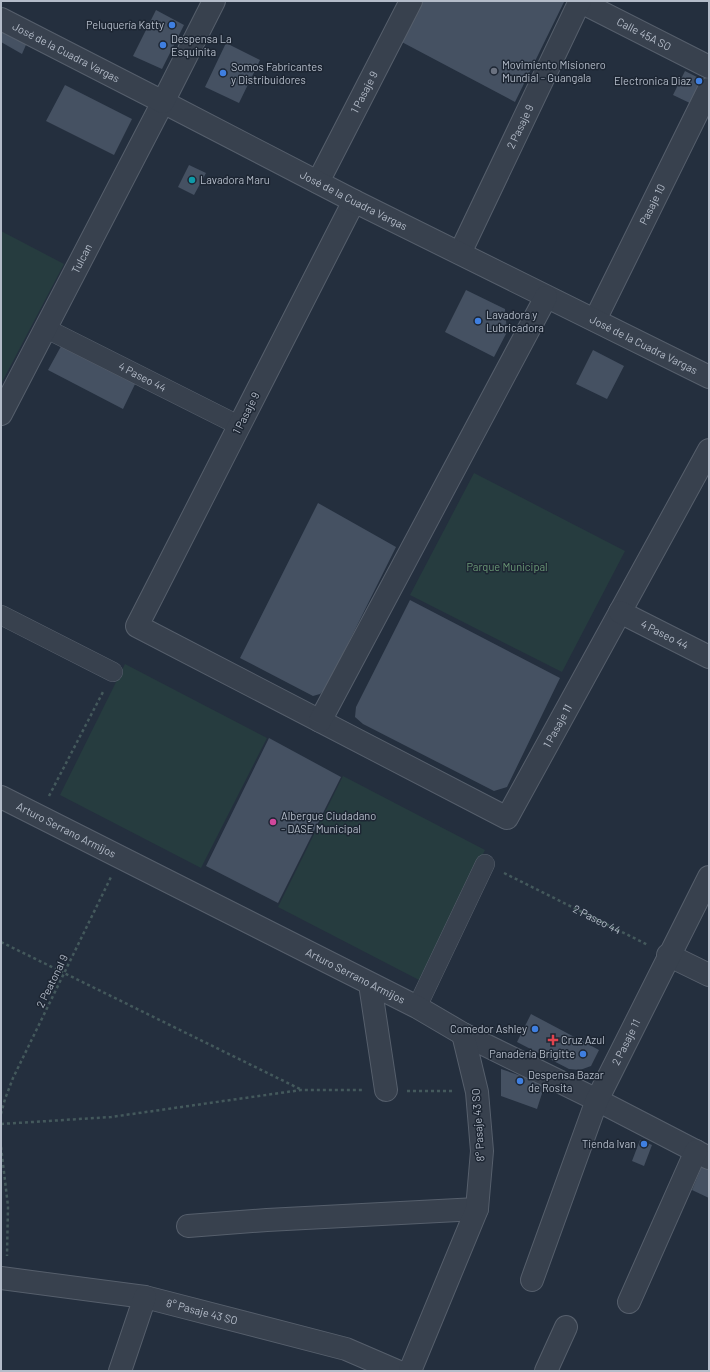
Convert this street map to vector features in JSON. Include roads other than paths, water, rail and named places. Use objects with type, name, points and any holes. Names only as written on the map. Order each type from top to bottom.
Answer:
[{"type":"street","name":"Tulcan","points":[[1,414],[214,1]]},
{"type":"street","name":"1 Pasaje 9","points":[[318,182],[411,1]]},
{"type":"street","name":"Calle 45A SO","points":[[580,1],[709,67]]},
{"type":"street","name":"2 Pasaje 9","points":[[460,253],[580,1]]},
{"type":"street","name":"José de la Cuadra Vargas","points":[[1,19],[354,201],[709,377]]},
{"type":"street","name":"Pasaje 10","points":[[595,320],[709,89]]},
{"type":"street","name":"1 Pasaje 9","points":[[320,722],[137,626],[354,201]]},
{"type":"street","points":[[320,722],[546,297]]},
{"type":"street","name":"4 Paseo 44","points":[[45,328],[240,426]]},
{"type":"street","name":"1 Pasaje 11","points":[[320,722],[507,818],[709,450]]},
{"type":"street","name":"4 Paseo 44","points":[[620,612],[709,658]]},
{"type":"street","points":[[1,615],[113,672]]},
{"type":"street","name":"Arturo Serrano Armijos","points":[[1,797],[417,1007],[462,1034],[597,1100],[702,1154]]},
{"type":"street","points":[[417,1007],[485,864]]},
{"type":"street","name":"2 Pasaje 11","points":[[532,1280],[597,1100],[668,955],[709,877]]},
{"type":"street","points":[[668,955],[709,975]]},
{"type":"street","points":[[370,984],[386,1090]]},
{"type":"street","name":"8° Pasaje 43 SO","points":[[410,1371],[477,1209],[482,1151],[477,1092],[462,1034]]},
{"type":"street","points":[[629,1302],[702,1154]]},
{"type":"street","points":[[188,1226],[267,1220],[477,1209]]},
{"type":"street","name":"8° Pasaje 43 SO","points":[[4,1279],[145,1297],[346,1349],[398,1371]]},
{"type":"street","points":[[120,1371],[145,1297]]},
{"type":"street","points":[[546,1371],[566,1327]]},
{"type":"place","name":"Peluquería Katty","points":[[172,25]]},
{"type":"place","name":"Despensa La Esquinita","points":[[163,45]]},
{"type":"place","name":"Movimiento Misionero Mundial - Guangala","points":[[494,71]]},
{"type":"place","name":"Somos Fabricantes y Distribuidores","points":[[223,73]]},
{"type":"place","name":"Electronica Diaz","points":[[699,81]]},
{"type":"place","name":"Lavadora Maru","points":[[192,180]]},
{"type":"place","name":"Lavadora y Lubricadora","points":[[478,321]]},
{"type":"place","name":"Albergue Ciudadano - DASE Municipal","points":[[273,822]]},
{"type":"place","name":"Comedor Ashley","points":[[535,1029]]},
{"type":"place","name":"Cruz Azul","points":[[553,1040]]},
{"type":"place","name":"Panadería Brigitte","points":[[583,1054]]},
{"type":"place","name":"Despensa Bazar de Rosita","points":[[520,1081]]},
{"type":"place","name":"Tienda Ivan","points":[[644,1144]]},
{"type":"park label","name":"Parque Municipal","points":[[507,567]]}]
